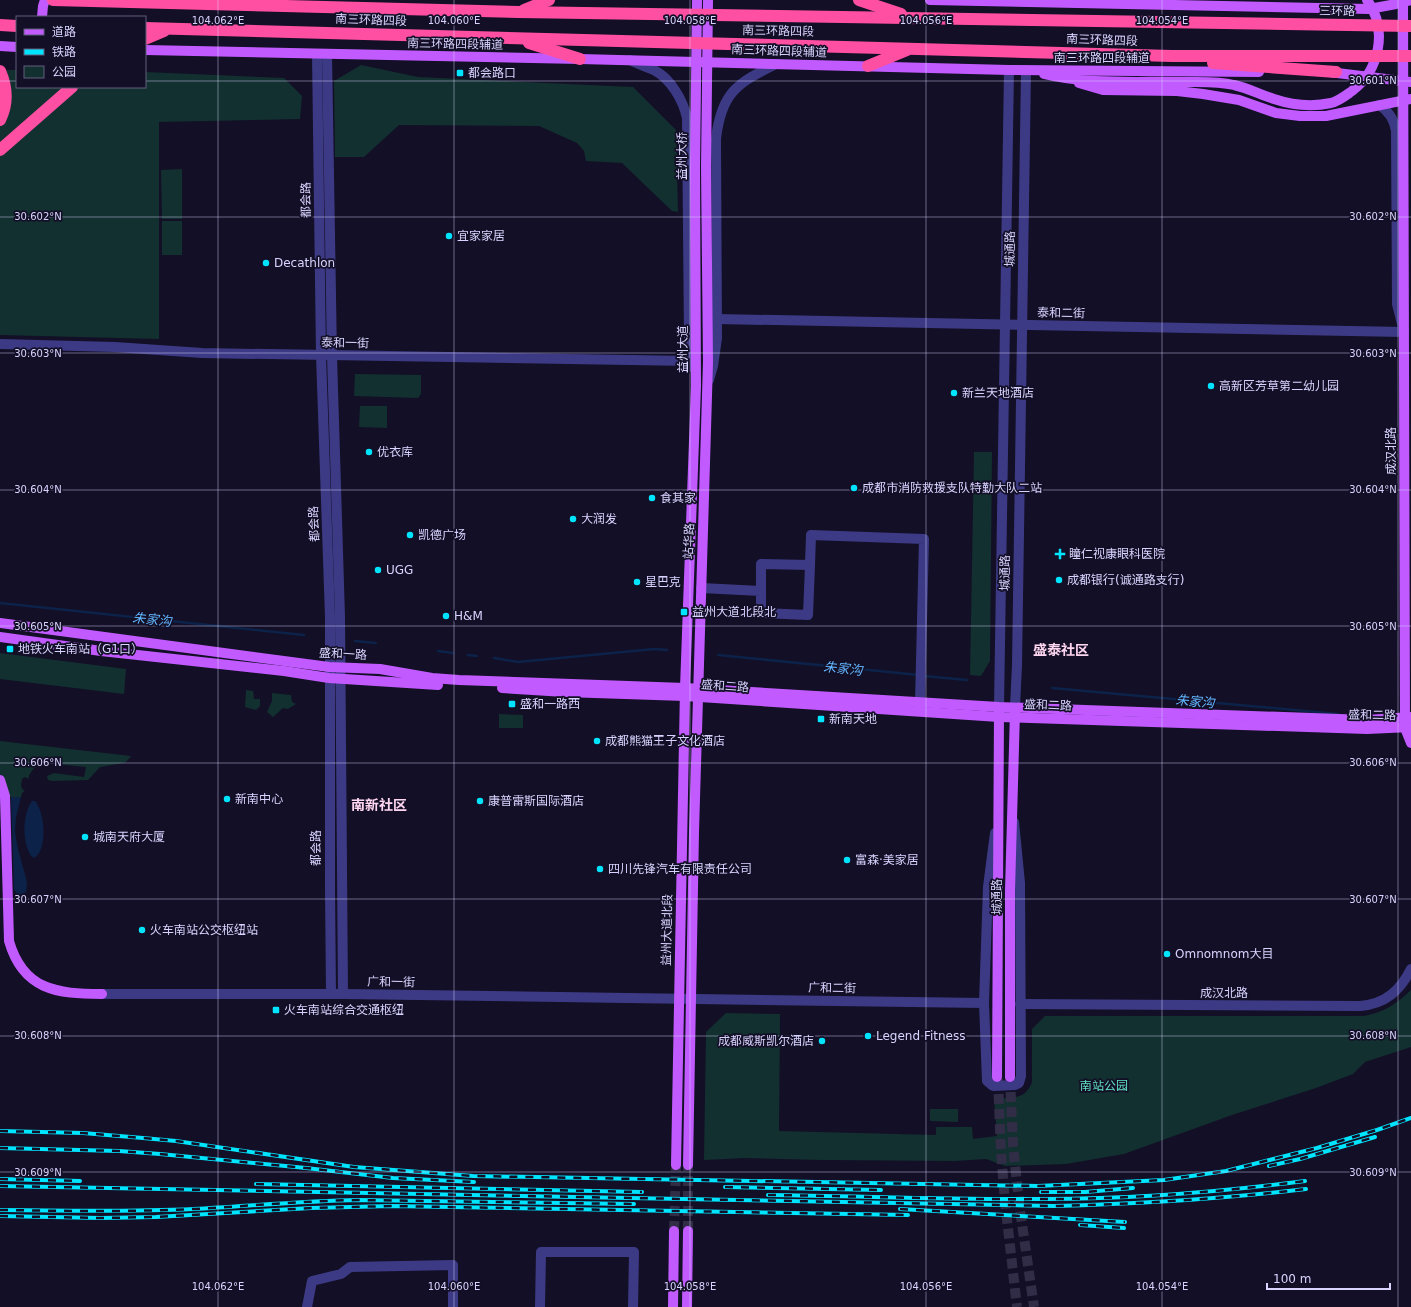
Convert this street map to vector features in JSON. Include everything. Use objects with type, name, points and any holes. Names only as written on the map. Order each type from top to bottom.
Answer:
[{"type":"highway","name":"南三环路四段","points":[[53,0],[166,1],[327,6]]},
{"type":"highway","points":[[519,12],[549,0]]},
{"type":"highway","points":[[859,0],[911,18]]},
{"type":"highway","name":"三环路","points":[[327,6],[519,12],[1411,26]]},
{"type":"highway","points":[[0,25],[16,26]]},
{"type":"highway","name":"南三环路四段","points":[[146,28],[1172,56],[1411,56]]},
{"type":"highway","points":[[146,39],[170,29]]},
{"type":"highway","points":[[517,39],[580,59]]},
{"type":"highway","points":[[868,66],[912,48]]},
{"type":"highway","points":[[1080,53],[1336,72]]},
{"type":"highway","points":[[0,71],[4,79],[6,95],[3,113],[0,120]]},
{"type":"highway","points":[[0,150],[71,88]]},
{"type":"main road","points":[[42,16],[45,0]]},
{"type":"main road","name":"益州大桥","points":[[696,313],[695,167],[697,0]]},
{"type":"main road","name":"益州大桥","points":[[707,312],[706,167],[708,0]]},
{"type":"main road","points":[[930,0],[1369,9],[1411,0]]},
{"type":"main road","points":[[1066,79],[1193,82],[1234,85],[1276,100],[1296,104],[1315,105],[1332,103],[1342,99],[1358,87],[1369,73],[1376,59],[1379,40],[1377,20],[1367,0]]},
{"type":"main road","name":"成汉北路","points":[[1404,0],[1404,332],[1408,728],[1411,743]]},
{"type":"main road","points":[[0,46],[16,47]]},
{"type":"main road","name":"南三环路四段辅道","points":[[146,50],[630,60],[1009,70],[1336,72],[1411,82]]},
{"type":"main road","points":[[1026,70],[1066,79],[1103,90],[1177,91],[1204,94],[1238,100],[1276,113],[1300,116],[1326,116],[1411,100]]},
{"type":"main road","name":"益州大道","points":[[707,312],[708,362]]},
{"type":"main road","name":"益州大道","points":[[696,313],[696,386]]},
{"type":"main road","name":"站华路","points":[[697,692],[708,362]]},
{"type":"main road","name":"站华路","points":[[685,692],[696,386]]},
{"type":"main road","name":"盛和一路","points":[[0,623],[329,667],[380,669],[432,678],[685,692]]},
{"type":"main road","name":"盛和一路","points":[[0,637],[101,651],[276,670],[341,679],[565,692],[685,692]]},
{"type":"main road","points":[[685,692],[920,702],[999,712]]},
{"type":"main road","name":"益州大道北段","points":[[676,1165],[685,692]]},
{"type":"main road","name":"盛和二路","points":[[697,692],[999,712],[1367,729],[1408,728]]},
{"type":"main road","name":"益州大道北段","points":[[688,1165],[697,692]]},
{"type":"main road","name":"城通路","points":[[997,1076],[999,712]]},
{"type":"main road","points":[[1015,712],[1367,720],[1408,718]]},
{"type":"main road","name":"城通路","points":[[1010,1077],[1010,891],[1015,712]]},
{"type":"main road","points":[[0,780],[5,796],[9,942],[13,956],[19,966],[29,977],[50,989],[102,994]]},
{"type":"main road","points":[[673,1307],[674,1231]]},
{"type":"main road","points":[[687,1307],[688,1231]]},
{"type":"street","name":"都会路","points":[[322,54],[321,355],[330,617],[331,994]]},
{"type":"street","name":"都会路","points":[[322,54],[340,617],[343,994]]},
{"type":"street","points":[[630,60],[655,71],[663,78],[681,100],[687,118],[689,339],[691,361],[696,386]]},
{"type":"street","points":[[707,386],[716,353],[716,139],[718,124],[724,105],[734,90],[754,75],[776,64]]},
{"type":"street","name":"城通路","points":[[999,712],[1009,70]]},
{"type":"street","name":"城通路","points":[[1015,712],[1026,70]]},
{"type":"street","points":[[1379,105],[1384,108],[1394,120],[1396,131],[1397,304],[1404,332]]},
{"type":"street","points":[[687,118],[691,110],[702,106],[710,108],[718,124]]},
{"type":"street","name":"泰和二街","points":[[717,319],[1404,332]]},
{"type":"street","name":"泰和一街","points":[[0,344],[115,347],[202,353],[691,361]]},
{"type":"street","points":[[810,565],[761,564],[761,613],[808,614],[810,565],[811,535],[924,538],[920,702]]},
{"type":"street","points":[[701,588],[761,591]]},
{"type":"street","points":[[999,804],[988,887],[984,1003],[987,1081],[993,1086],[1014,1085],[1019,1082],[1021,1076],[1020,883],[1017,836],[1012,804]]},
{"type":"street","name":"成汉北路","points":[[1020,1004],[1360,1006],[1378,1003],[1386,999],[1400,987],[1411,969]]},
{"type":"street","name":"广和一街","points":[[102,994],[343,994],[679,998]]},
{"type":"street","name":"广和二街","points":[[679,998],[984,1003]]},
{"type":"street","points":[[540,1307],[541,1252],[634,1252],[633,1307]]},
{"type":"street","points":[[307,1307],[312,1280],[341,1274],[350,1267],[453,1266],[453,1307]]},
{"type":"green space","points":[[361,65],[418,77],[633,87],[676,130],[678,212],[672,211],[622,163],[586,161],[584,151],[577,143],[539,126],[399,125],[364,157],[335,157],[334,81]]},
{"type":"green space","points":[[0,70],[16,70],[16,88],[146,88],[146,72],[284,78],[302,96],[300,119],[159,122],[159,339],[0,335]]},
{"type":"green space","points":[[182,169],[182,219],[162,219],[161,170]]},
{"type":"green space","points":[[162,221],[182,221],[182,255],[162,255]]},
{"type":"green space","points":[[355,374],[421,375],[421,394],[418,398],[354,396]]},
{"type":"green space","points":[[360,406],[387,406],[387,428],[359,427]]},
{"type":"green space","points":[[974,452],[992,452],[990,661],[981,676],[970,675]]},
{"type":"green space","points":[[0,653],[126,669],[124,694],[0,679]]},
{"type":"green space","points":[[246,690],[253,691],[254,699],[260,699],[260,706],[256,710],[245,707]]},
{"type":"green space","points":[[272,693],[291,695],[292,702],[296,704],[288,709],[283,708],[273,717],[267,712],[272,701]]},
{"type":"green space","points":[[499,714],[523,715],[523,728],[499,728]]},
{"type":"green space","points":[[0,741],[131,756],[124,763],[100,767],[88,780],[52,781],[48,780],[47,776],[54,773],[84,777],[86,767],[55,764],[55,762],[47,762],[38,765],[32,771],[28,779],[25,777],[22,779],[21,786],[23,790],[25,790],[21,797],[8,797],[0,776]]},
{"type":"green space","name":"南站公园","points":[[1411,990],[1411,1047],[1365,1062],[1353,1074],[1316,1088],[1232,1115],[1124,1154],[1066,1164],[1005,1166],[986,1159],[955,1161],[745,1158],[704,1160],[706,1032],[726,1013],[780,1014],[779,1131],[936,1135],[936,1127],[972,1127],[973,1139],[997,1136],[994,1099],[1017,1097],[1026,1092],[1029,1088],[1032,1082],[1032,1029],[1045,1016],[1364,1016],[1390,1007]]},
{"type":"green space","points":[[930,1109],[958,1109],[958,1122],[930,1121]]},
{"type":"water","points":[[11,797],[21,797],[16,817],[15,832],[27,884],[26,892],[21,895],[16,893],[14,889]]},
{"type":"water","points":[[32,801],[35,801],[41,813],[44,831],[41,847],[38,854],[34,858],[28,850],[24,828],[26,814]]},
{"type":"waterway","name":"朱家沟","points":[[0,603],[304,635]]},
{"type":"waterway","name":"朱家沟","points":[[355,641],[376,643]]},
{"type":"waterway","name":"朱家沟","points":[[494,658],[518,662],[654,649],[667,650]]},
{"type":"waterway","name":"朱家沟","points":[[438,651],[453,653]]},
{"type":"waterway","name":"朱家沟","points":[[468,655],[477,656]]},
{"type":"waterway","name":"朱家沟","points":[[718,655],[919,675]]},
{"type":"waterway","name":"朱家沟","points":[[924,676],[967,680]]},
{"type":"waterway","name":"朱家沟","points":[[1052,688],[1338,714]]},
{"type":"tunnel","points":[[1010,1077],[1013,1146],[1020,1210],[1034,1307]]},
{"type":"tunnel","points":[[998,1079],[1005,1202],[1017,1307]]},
{"type":"tunnel","points":[[674,1231],[676,1165]]},
{"type":"tunnel","points":[[688,1165],[688,1231]]},
{"type":"railway","points":[[0,1131],[83,1133],[176,1141],[354,1167],[473,1176],[1038,1186],[1164,1180],[1226,1171],[1317,1148],[1411,1118]]},
{"type":"railway","points":[[1269,1166],[1300,1159],[1375,1137]]},
{"type":"railway","points":[[0,1148],[119,1151],[306,1168],[393,1178],[474,1182]]},
{"type":"railway","points":[[0,1179],[80,1181]]},
{"type":"railway","points":[[768,1195],[977,1199],[1079,1199],[1176,1194],[1305,1181]]},
{"type":"railway","points":[[256,1184],[642,1192]]},
{"type":"railway","points":[[0,1186],[1054,1206],[1117,1204],[1243,1196],[1306,1189]]},
{"type":"railway","points":[[725,1187],[881,1190]]},
{"type":"railway","points":[[1041,1192],[1085,1192],[1133,1188]]},
{"type":"railway","points":[[0,1210],[170,1210],[358,1200],[634,1204]]},
{"type":"railway","points":[[0,1216],[101,1218],[156,1217],[311,1208],[391,1206],[908,1215]]},
{"type":"railway","points":[[900,1209],[1125,1222]]},
{"type":"railway","points":[[1080,1225],[1124,1228]]},
{"type":"place","name":"都会路口","points":[[460,73]]},
{"type":"place","name":"宜家家居","points":[[449,236]]},
{"type":"place","name":"Decathlon","points":[[266,263]]},
{"type":"place","name":"高新区芳草第二幼儿园","points":[[1211,386]]},
{"type":"place","name":"新兰天地酒店","points":[[954,393]]},
{"type":"place","name":"优衣库","points":[[369,452]]},
{"type":"place","name":"成都市消防救援支队特勤大队二站","points":[[854,488]]},
{"type":"place","name":"食其家","points":[[652,498]]},
{"type":"place","name":"大润发","points":[[573,519]]},
{"type":"place","name":"凯德广场","points":[[410,535]]},
{"type":"place","name":"瞳仁视康眼科医院","points":[[1060,554]]},
{"type":"place","name":"UGG","points":[[378,570]]},
{"type":"place","name":"成都银行(诚通路支行)","points":[[1059,580]]},
{"type":"place","name":"星巴克","points":[[637,582]]},
{"type":"place","name":"益州大道北段北","points":[[684,612]]},
{"type":"place","name":"H&M","points":[[446,616]]},
{"type":"place","name":"地铁火车南站（G1口）","points":[[10,649]]},
{"type":"place","name":"盛和一路西","points":[[512,704]]},
{"type":"place","name":"新南天地","points":[[821,719]]},
{"type":"place","name":"成都熊猫王子文化酒店","points":[[597,741]]},
{"type":"place","name":"新南中心","points":[[227,799]]},
{"type":"place","name":"康普雷斯国际酒店","points":[[480,801]]},
{"type":"place","name":"城南天府大厦","points":[[85,837]]},
{"type":"place","name":"富森·美家居","points":[[847,860]]},
{"type":"place","name":"四川先锋汽车有限责任公司","points":[[600,869]]},
{"type":"place","name":"火车南站公交枢纽站","points":[[142,930]]},
{"type":"place","name":"Omnomnom大目","points":[[1167,954]]},
{"type":"place","name":"火车南站综合交通枢纽","points":[[276,1010]]},
{"type":"place","name":"Legend Fitness","points":[[868,1036]]},
{"type":"place","name":"成都威斯凯尔酒店","points":[[822,1041]]},
{"type":"district","name":"盛泰社区","points":[[1061,650]]},
{"type":"district","name":"南新社区","points":[[379,805]]}]
